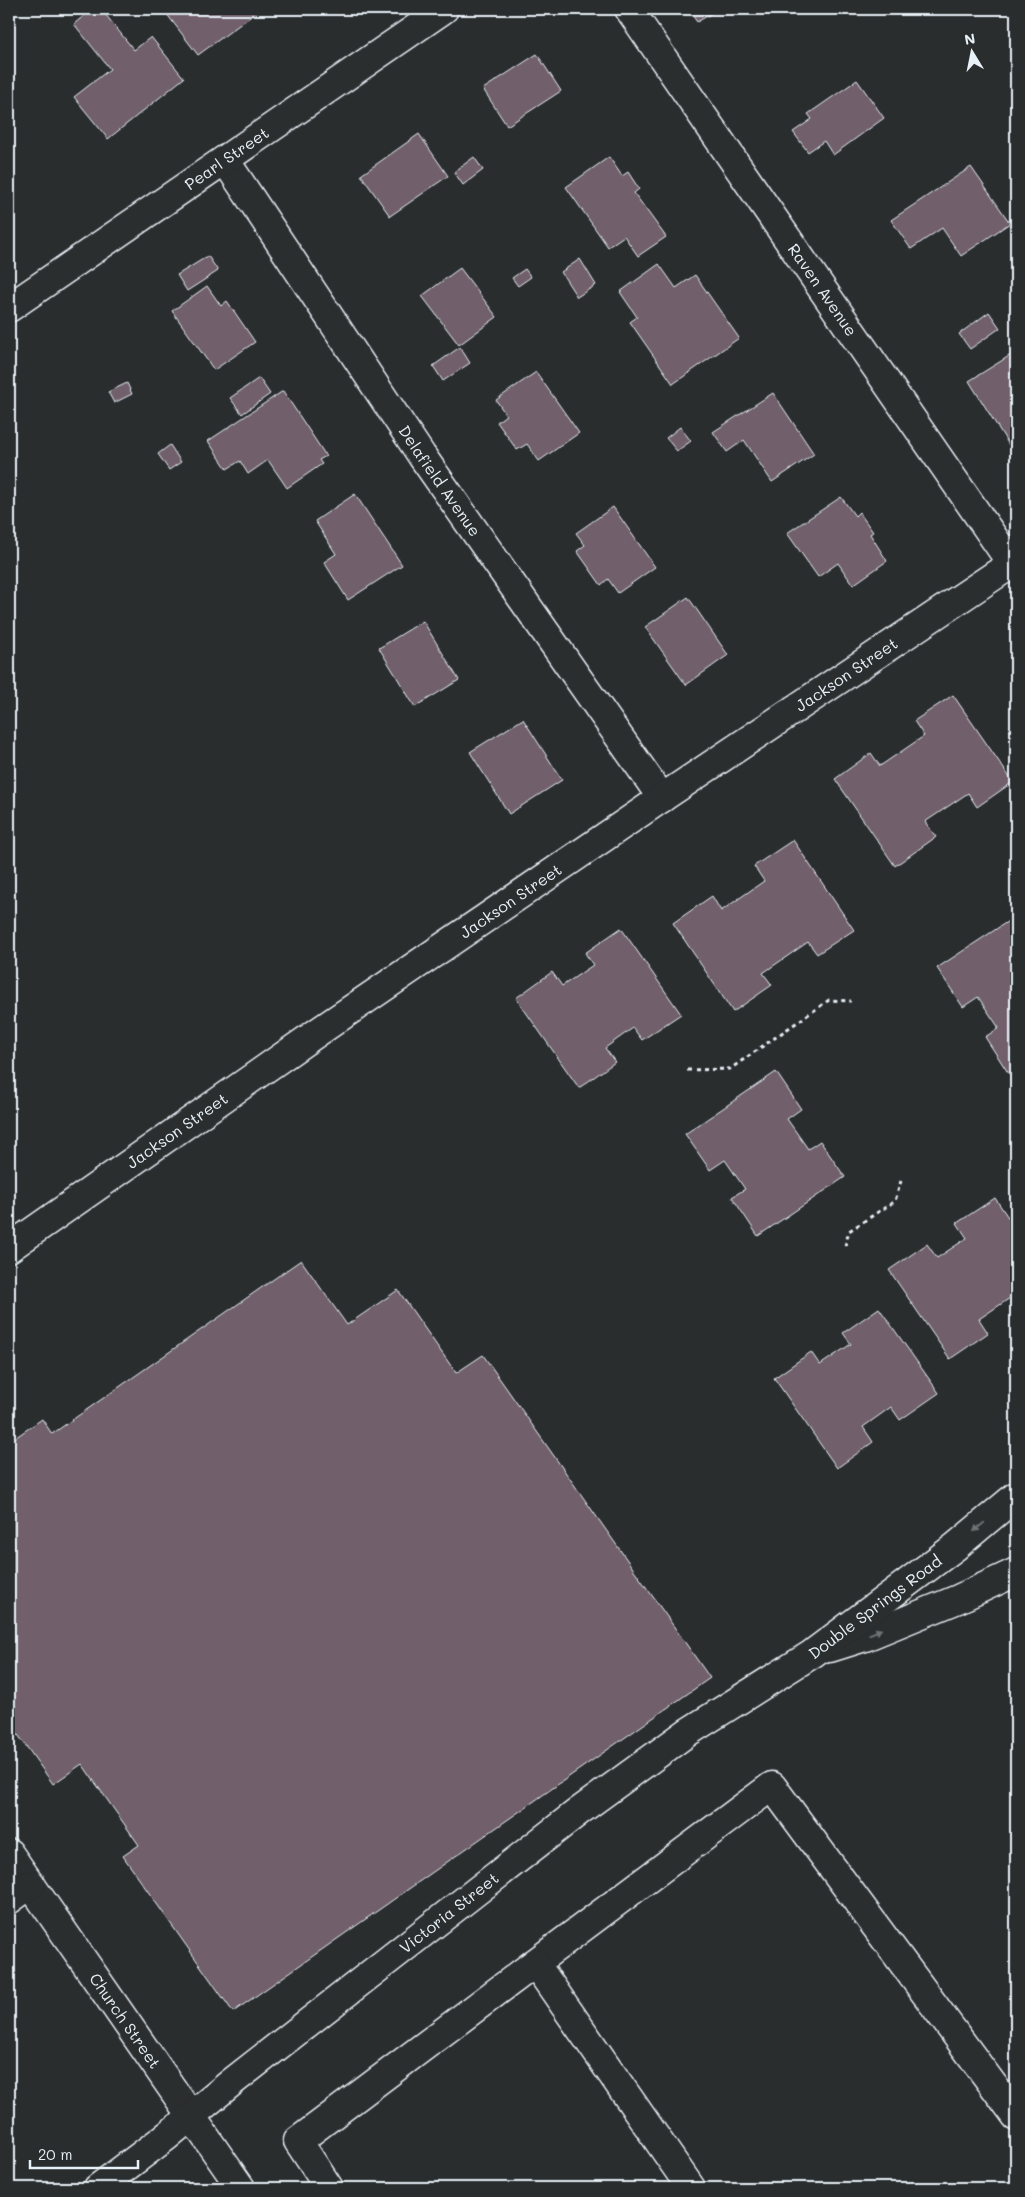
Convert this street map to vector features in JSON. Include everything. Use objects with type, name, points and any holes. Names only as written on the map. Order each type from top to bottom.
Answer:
[{"type":"street","name":"Pearl Street","points":[[9,308],[444,9]]},
{"type":"street","name":"Raven Avenue","points":[[629,9],[1015,565]]},
{"type":"street","name":"Delafield Avenue","points":[[225,160],[422,456],[662,798]]},
{"type":"street","name":"Jackson Street","points":[[9,1248],[318,1032],[662,798],[1015,565]]},
{"type":"street","name":"Double Springs Road","points":[[812,1654],[956,1547],[1016,1496]]},
{"type":"street","name":"Double Springs Road","points":[[812,1654],[958,1599],[1016,1572]]},
{"type":"street","name":"Victoria Street","points":[[98,2188],[578,1812],[688,1732],[812,1654]]},
{"type":"street","points":[[328,2188],[298,2141],[772,1786],[1016,2116]]},
{"type":"street","name":"Church Street","points":[[9,1853],[241,2188]]},
{"type":"street","points":[[9,1900],[31,1884]]},
{"type":"street","points":[[535,1963],[691,2188]]},
{"type":"path","points":[[687,1070],[730,1069],[829,1000],[851,1001]]},
{"type":"path","points":[[845,1246],[849,1232],[895,1201],[901,1182]]},
{"type":"building","points":[[92,9],[101,9],[134,50],[151,37],[184,78],[108,139],[74,97],[110,69],[74,24]]},
{"type":"building","points":[[163,9],[261,9],[198,55]]},
{"type":"building","points":[[688,9],[719,9],[697,22]]},
{"type":"building","points":[[537,54],[561,91],[507,126],[483,89]]},
{"type":"building","points":[[857,80],[884,118],[833,155],[824,141],[808,152],[793,132],[812,119],[808,114]]},
{"type":"building","points":[[419,134],[448,176],[390,216],[361,175]]},
{"type":"building","points":[[474,157],[483,170],[463,185],[454,172]]},
{"type":"building","points":[[609,157],[622,176],[628,172],[639,189],[634,193],[666,237],[638,256],[624,236],[608,247],[566,187]]},
{"type":"building","points":[[971,167],[1010,223],[961,256],[942,228],[911,249],[891,220]]},
{"type":"building","points":[[208,256],[218,271],[187,291],[177,275]]},
{"type":"building","points":[[580,259],[596,285],[577,297],[561,272]]},
{"type":"building","points":[[659,264],[676,288],[695,275],[739,338],[673,384],[630,322],[637,317],[620,292]]},
{"type":"building","points":[[460,268],[497,317],[459,345],[422,296]]},
{"type":"building","points":[[525,269],[531,277],[518,286],[512,278]]},
{"type":"building","points":[[207,286],[221,306],[227,301],[255,342],[214,370],[172,311]]},
{"type":"building","points":[[989,312],[1000,328],[970,349],[959,334]]},
{"type":"building","points":[[460,347],[470,363],[443,381],[433,366]]},
{"type":"building","points":[[1014,353],[1016,357],[1016,441],[1009,445],[969,381]]},
{"type":"building","points":[[536,372],[579,433],[539,461],[527,444],[517,450],[497,422],[506,415],[496,400]]},
{"type":"building","points":[[259,378],[270,394],[242,414],[230,398]]},
{"type":"building","points":[[127,383],[132,394],[114,403],[108,392]]},
{"type":"building","points":[[283,391],[326,456],[319,460],[322,464],[287,488],[268,460],[248,474],[240,461],[227,469],[208,441]]},
{"type":"building","points":[[773,393],[814,454],[772,482],[744,440],[727,452],[713,432]]},
{"type":"building","points":[[680,427],[691,441],[677,451],[666,438]]},
{"type":"building","points":[[170,445],[181,462],[169,470],[158,454]]},
{"type":"building","points":[[355,494],[402,565],[348,600],[324,562],[336,554],[315,521]]},
{"type":"building","points":[[841,497],[855,516],[859,512],[873,532],[870,534],[887,561],[853,585],[838,563],[818,577],[787,533]]},
{"type":"building","points":[[613,507],[655,567],[618,593],[608,579],[601,585],[577,551],[585,545],[576,533]]},
{"type":"building","points":[[688,597],[728,655],[686,685],[645,627]]},
{"type":"building","points":[[423,621],[459,680],[415,707],[379,648]]},
{"type":"building","points":[[953,695],[1013,782],[977,807],[968,793],[925,822],[936,837],[895,866],[835,779],[871,753],[880,766],[924,736],[914,721]]},
{"type":"building","points":[[523,719],[562,780],[509,814],[470,752]]},
{"type":"building","points":[[793,840],[854,930],[817,954],[808,942],[763,973],[772,985],[733,1012],[673,923],[712,896],[721,911],[764,881],[754,866]]},
{"type":"building","points":[[1016,916],[1016,1069],[1009,1074],[985,1037],[999,1028],[978,997],[963,1007],[937,968]]},
{"type":"building","points":[[621,928],[681,1014],[642,1040],[633,1028],[605,1048],[615,1062],[579,1088],[516,998],[552,972],[562,986],[593,965],[585,953]]},
{"type":"building","points":[[776,1072],[801,1109],[787,1119],[808,1149],[820,1141],[845,1177],[758,1236],[732,1197],[745,1189],[725,1160],[710,1170],[685,1134]]},
{"type":"building","points":[[995,1198],[1016,1229],[1016,1307],[1010,1298],[979,1319],[988,1333],[950,1359],[889,1270],[927,1244],[937,1258],[967,1238],[957,1223]]},
{"type":"building","points":[[301,1260],[347,1325],[398,1290],[456,1373],[483,1355],[710,1678],[233,2012],[123,1856],[139,1845],[82,1764],[53,1784],[9,1722],[9,1442],[42,1419],[52,1434]]},
{"type":"building","points":[[879,1308],[939,1393],[900,1420],[891,1407],[863,1427],[873,1442],[837,1468],[774,1378],[811,1352],[820,1365],[851,1344],[843,1333]]}]
